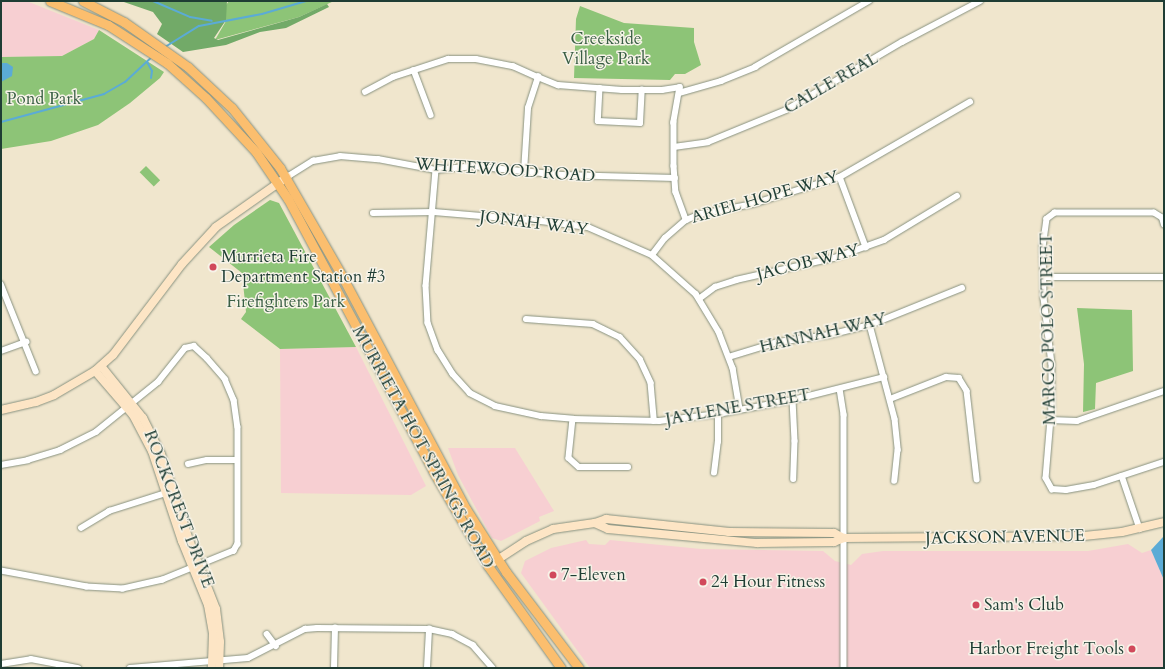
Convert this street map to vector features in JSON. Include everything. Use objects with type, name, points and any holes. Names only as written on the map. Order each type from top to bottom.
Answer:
[{"type":"main road","name":"MURRIETA HOT SPRINGS ROAD","points":[[50,1],[95,19],[145,48],[167,63],[223,115],[256,152],[278,183],[408,424],[488,566],[561,668]]},
{"type":"main road","name":"MURRIETA HOT SPRINGS ROAD","points":[[83,1],[124,22],[175,58],[232,108],[287,177],[342,276],[445,472],[497,559],[579,668]]},
{"type":"main road","name":"WHITEWOOD ROAD","points":[[1,410],[36,402],[54,395],[98,368],[129,335],[200,244],[216,227],[287,177]]},
{"type":"main road","name":"ROCKCREST DRIVE","points":[[98,368],[130,406],[148,441],[170,491],[196,566],[217,613],[216,664]]},
{"type":"main road","points":[[408,424],[414,428],[435,466],[440,472],[445,472]]},
{"type":"main road","name":"JACKSON AVENUE","points":[[488,566],[526,541],[553,529],[595,523],[608,529],[757,543],[834,542],[844,538],[1084,536],[1140,529],[1164,522]]},
{"type":"street","points":[[679,93],[721,81],[754,67],[869,1]]},
{"type":"street","name":"CALLE REAL","points":[[674,147],[708,142],[786,110],[902,42],[980,1]]},
{"type":"street","points":[[365,92],[393,77],[448,59],[476,60],[513,66],[558,85],[642,90],[662,90],[680,87],[674,122],[675,178],[676,192],[686,220]]},
{"type":"street","points":[[414,70],[431,115]]},
{"type":"street","points":[[524,172],[528,108],[538,77]]},
{"type":"street","points":[[600,88],[598,121],[640,123],[642,90]]},
{"type":"street","name":"ARIEL HOPE WAY","points":[[652,255],[665,238],[686,220],[701,214],[753,204],[840,177],[970,102]]},
{"type":"street","name":"WHITEWOOD ROAD","points":[[287,177],[313,161],[335,156],[378,159],[436,170],[472,166],[524,172],[675,178]]},
{"type":"street","name":"JAYLENE STREET","points":[[436,170],[434,212],[426,286],[428,323],[438,350],[453,374],[470,393],[495,406],[541,416],[573,419],[654,421],[718,414],[792,400],[884,377]]},
{"type":"street","points":[[840,177],[866,247]]},
{"type":"street","name":"JACOB WAY","points":[[699,299],[715,287],[736,280],[834,258],[884,240],[957,196]]},
{"type":"street","name":"JONAH WAY","points":[[373,213],[434,212],[541,221],[588,227],[652,255],[662,262],[699,299],[719,332],[729,357],[740,409]]},
{"type":"street","name":"MARCO POLO STREET","points":[[1164,225],[1162,218],[1154,213],[1056,213],[1046,219],[1044,277],[1052,364],[1046,478],[1052,489],[1066,490],[1094,485],[1164,462]]},
{"type":"street","points":[[1044,277],[1164,277]]},
{"type":"street","points":[[1,284],[26,342],[36,371]]},
{"type":"street","name":"HANNAH WAY","points":[[729,357],[778,342],[829,335],[870,325],[925,305],[962,288]]},
{"type":"street","points":[[526,319],[593,324],[620,337],[640,358],[651,383],[654,421]]},
{"type":"street","points":[[870,325],[890,399],[898,450],[896,481]]},
{"type":"street","points":[[1,351],[26,342]]},
{"type":"street","points":[[1,465],[35,458],[73,444],[96,432],[158,382],[185,348],[194,346],[207,358],[231,390],[237,413],[238,544],[234,551],[144,585],[107,589],[1,571]]},
{"type":"street","points":[[890,399],[946,377],[959,378],[967,391],[977,479]]},
{"type":"street","points":[[840,389],[844,415],[844,668]]},
{"type":"street","points":[[1050,420],[1077,421],[1164,391]]},
{"type":"street","points":[[792,400],[795,441],[794,479]]},
{"type":"street","points":[[714,474],[718,442],[718,414]]},
{"type":"street","points":[[573,419],[569,458],[579,467],[628,468]]},
{"type":"street","points":[[188,464],[207,460],[237,460]]},
{"type":"street","points":[[1122,476],[1140,529]]},
{"type":"street","points":[[81,528],[109,511],[170,491]]},
{"type":"street","points":[[130,668],[216,664],[248,658],[276,646],[305,630],[335,628],[429,629],[452,634],[473,645],[493,668]]},
{"type":"street","points":[[334,668],[335,628]]},
{"type":"street","points":[[427,668],[429,629]]},
{"type":"street","points":[[268,634],[276,646]]},
{"type":"street","points":[[1,664],[31,659],[78,668]]},
{"type":"shaded area","points":[[1,1],[29,2],[99,30],[94,39],[62,56],[1,57]]},
{"type":"shaded area","points":[[356,347],[426,486],[411,495],[281,493],[280,349]]},
{"type":"shaded area","points":[[448,448],[515,448],[554,511],[539,517],[540,521],[501,541],[492,538],[458,475]]},
{"type":"shaded area","points":[[586,540],[589,544],[605,545],[610,540],[701,549],[823,551],[835,561],[851,565],[862,554],[883,551],[1088,551],[1128,544],[1142,553],[1151,550],[1164,580],[1164,668],[590,668],[521,573],[525,561],[551,548]]},
{"type":"green space","points":[[121,1],[227,1],[226,20],[214,38],[218,40],[299,17],[327,4],[329,7],[286,28],[260,32],[226,45],[183,52],[157,34],[162,24],[153,12]]},
{"type":"green space","points":[[229,1],[334,1],[299,17],[215,40],[226,21],[226,5]]},
{"type":"green space","name":"Creekside Village Park","points":[[580,6],[624,23],[694,28],[694,42],[701,65],[685,74],[675,74],[670,80],[574,78],[576,19]]},
{"type":"green space","name":"Pond Park","points":[[99,30],[164,72],[160,78],[130,103],[98,125],[51,141],[1,149],[1,57],[62,56],[94,39]]},
{"type":"green space","points":[[146,166],[160,180],[154,187],[140,172]]},
{"type":"green space","name":"Firefighters Park","points":[[270,200],[279,203],[356,347],[280,349],[241,319],[246,312],[242,273],[209,247],[234,225]]},
{"type":"green space","points":[[1077,308],[1132,310],[1133,371],[1096,383],[1095,409],[1083,412],[1084,364]]},
{"type":"water","points":[[1,63],[7,63],[13,67],[12,76],[1,82]]},
{"type":"water","points":[[1164,536],[1164,580],[1151,550]]},
{"type":"waterway","points":[[153,1],[190,17],[212,21]]},
{"type":"waterway","points":[[165,47],[199,26],[262,14],[306,1]]},
{"type":"waterway","points":[[1,122],[104,94],[125,82],[152,57]]},
{"type":"waterway","points":[[147,62],[152,71],[151,78]]},
{"type":"place","name":"Murrieta Fire Department Station #3","points":[[213,267]]},
{"type":"place","name":"7-Eleven","points":[[553,575]]},
{"type":"place","name":"24 Hour Fitness","points":[[703,582]]},
{"type":"place","name":"Sam's Club","points":[[976,605]]},
{"type":"place","name":"Harbor Freight Tools","points":[[1132,649]]}]
